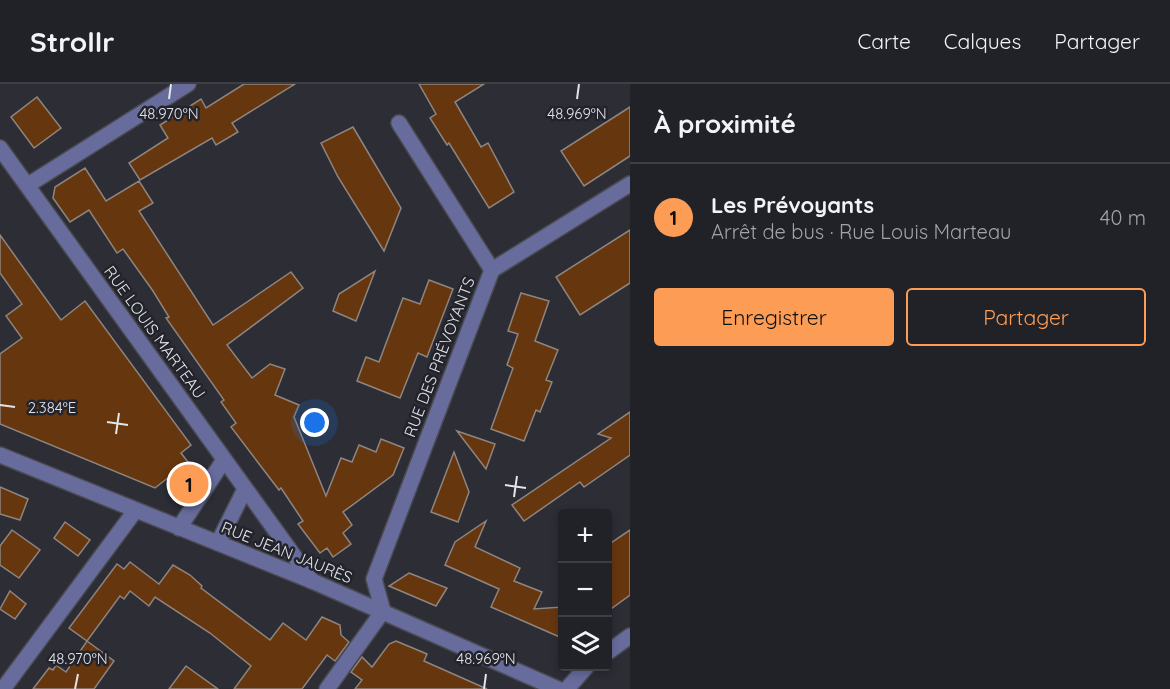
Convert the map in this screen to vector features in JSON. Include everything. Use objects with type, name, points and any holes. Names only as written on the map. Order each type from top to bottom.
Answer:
[{"type":"street","points":[[28,185],[188,84]]},
{"type":"street","points":[[399,123],[492,270]]},
{"type":"street","name":"RUE LOUIS MARTEAU","points":[[0,148],[312,581]]},
{"type":"street","name":"RUE DES PRÉVOYANTS","points":[[383,611],[374,579],[492,270],[630,184]]},
{"type":"street","name":"RUE JEAN JAURÈS","points":[[0,455],[312,581],[558,689]]},
{"type":"street","points":[[179,528],[224,460]]},
{"type":"street","points":[[218,543],[245,489]]},
{"type":"street","points":[[3,689],[135,511]]},
{"type":"street","points":[[327,689],[383,611]]},
{"type":"street","points":[[612,649],[630,636]]},
{"type":"street","points":[[567,689],[583,671]]},
{"type":"building","points":[[244,84],[295,84],[232,123],[238,132],[216,145],[212,138],[140,180],[129,163],[168,138],[160,125],[201,99],[206,108]]},
{"type":"building","points":[[419,84],[484,84],[455,102],[481,147],[488,143],[514,192],[489,208],[449,143],[447,145],[430,118],[436,114]]},
{"type":"building","points":[[37,97],[61,128],[34,148],[11,117]]},
{"type":"building","points":[[630,107],[630,156],[584,186],[561,151]]},
{"type":"building","points":[[353,127],[401,208],[384,251],[338,177],[321,143]]},
{"type":"building","points":[[85,168],[106,201],[139,181],[153,203],[139,211],[213,325],[291,272],[303,288],[227,345],[252,378],[270,364],[285,369],[275,395],[299,405],[294,417],[326,496],[341,458],[352,462],[359,445],[376,452],[381,439],[404,448],[393,475],[343,512],[352,525],[343,533],[351,544],[333,557],[327,548],[320,553],[298,524],[303,521],[281,488],[279,490],[231,427],[236,423],[221,402],[224,400],[166,318],[169,317],[153,291],[123,249],[117,253],[89,210],[70,222],[53,198],[55,187]]},
{"type":"building","points":[[630,230],[630,283],[580,315],[556,277]]},
{"type":"building","points":[[0,235],[61,320],[85,301],[191,445],[181,453],[188,462],[155,488],[0,424],[0,354],[22,338],[6,316],[22,304],[0,273]]},
{"type":"building","points":[[375,271],[356,321],[333,311],[339,294]]},
{"type":"building","points":[[429,280],[453,289],[427,357],[418,353],[400,398],[357,381],[366,357],[379,362],[403,298],[420,304]]},
{"type":"building","points":[[521,293],[549,301],[535,341],[558,350],[546,380],[552,382],[540,412],[536,410],[524,441],[491,429],[513,368],[507,365],[518,334],[508,331]]},
{"type":"building","points":[[630,412],[630,455],[584,487],[580,482],[524,521],[512,505],[611,438],[598,434]]},
{"type":"building","points":[[457,431],[495,444],[486,469]]},
{"type":"building","points":[[454,452],[469,492],[458,522],[431,512]]},
{"type":"building","points":[[0,487],[28,499],[20,520],[0,514]]},
{"type":"building","points":[[486,521],[475,547],[520,568],[514,581],[542,592],[534,609],[558,607],[558,636],[491,607],[499,589],[445,565],[455,542]]},
{"type":"building","points":[[65,522],[90,540],[78,556],[54,538]]},
{"type":"building","points":[[12,530],[40,550],[19,578],[0,565],[0,546]]},
{"type":"building","points":[[630,530],[630,595],[612,608],[612,563],[612,542]]},
{"type":"building","points":[[130,562],[159,584],[173,565],[190,575],[202,586],[201,588],[270,640],[283,623],[306,640],[322,617],[340,625],[341,635],[349,642],[335,661],[327,655],[302,689],[234,689],[251,666],[210,633],[155,597],[149,606],[130,591],[124,599],[120,596],[87,641],[69,628],[117,564],[124,569]]},
{"type":"building","points":[[409,573],[447,588],[436,606],[389,586]]},
{"type":"building","points":[[10,591],[26,604],[15,619],[0,609]]},
{"type":"building","points":[[87,641],[114,661],[94,689],[33,689],[49,668],[53,670],[56,665],[66,672]]},
{"type":"building","points":[[396,641],[427,654],[424,661],[487,689],[355,689],[362,680],[351,672],[362,657],[372,667],[389,644]]},
{"type":"building","points":[[186,666],[218,689],[169,689]]},
{"type":"place","name":"Les Prévoyants","points":[[189,484]]}]
